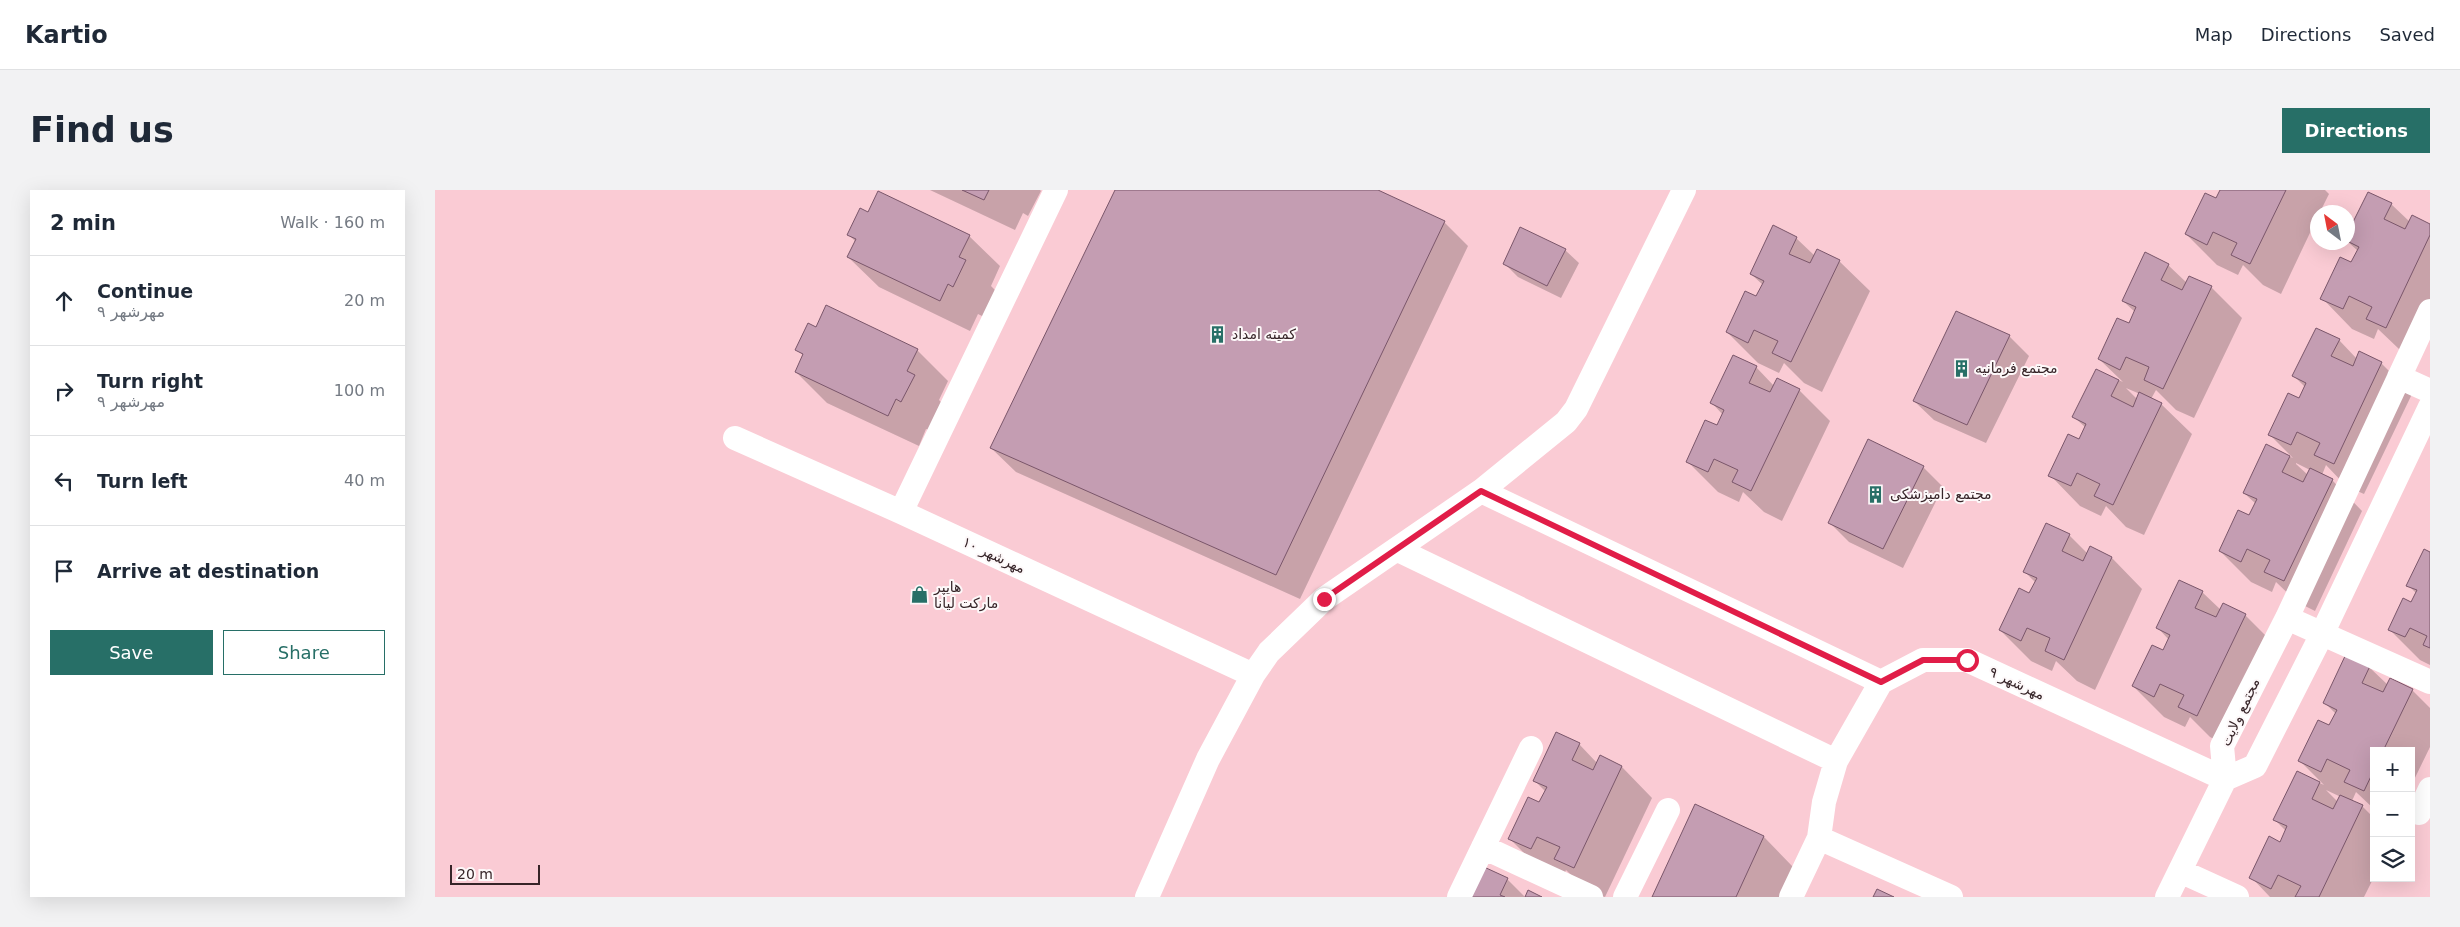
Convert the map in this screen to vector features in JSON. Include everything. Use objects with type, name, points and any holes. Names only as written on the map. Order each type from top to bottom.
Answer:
[{"type":"street","points":[[901,512],[1056,190]]},
{"type":"street","points":[[1147,897],[1208,758],[1253,675],[1269,652],[1324,599],[1398,550],[1481,491],[1566,422],[1576,409],[1684,190]]},
{"type":"street","name":"مجتمع ولایت","points":[[2225,779],[2222,746],[2287,618],[2430,311]]},
{"type":"street","points":[[2399,377],[2430,390]]},
{"type":"street","points":[[2167,897],[2225,779],[2255,766],[2322,634],[2430,407]]},
{"type":"street","name":"مهرشهر ۱۰","points":[[735,438],[901,512],[1253,675]]},
{"type":"street","points":[[1481,491],[1881,682],[1836,761],[1824,802],[1819,838],[1791,897]]},
{"type":"street","points":[[1398,550],[1836,761]]},
{"type":"street","points":[[2287,618],[2430,682]]},
{"type":"street","name":"مهرشهر ۹","points":[[1881,682],[1923,660],[1967,660],[2225,779]]},
{"type":"street","points":[[1459,897],[1531,748]]},
{"type":"street","points":[[2419,812],[2430,788]]},
{"type":"street","points":[[1625,897],[1668,810]]},
{"type":"street","points":[[1819,838],[1951,897]]},
{"type":"street","points":[[1483,847],[1591,897]]},
{"type":"street","points":[[2180,870],[2237,897]]},
{"type":"building","points":[[962,190],[989,190],[984,200]]},
{"type":"building","name":"کمیته امداد","points":[[1115,190],[1378,190],[1445,221],[1276,575],[990,448]]},
{"type":"building","points":[[2220,190],[2286,190],[2250,264],[2231,255],[2237,243],[2213,232],[2207,245],[2185,234],[2205,193],[2216,198]]},
{"type":"building","points":[[878,191],[970,235],[959,257],[966,260],[953,287],[948,284],[940,301],[847,257],[856,239],[847,235],[860,208],[868,212]]},
{"type":"building","points":[[2368,192],[2392,203],[2384,219],[2405,229],[2412,215],[2430,224],[2430,235],[2386,328],[2366,319],[2372,307],[2349,296],[2343,309],[2320,299],[2340,257],[2351,262],[2359,247],[2355,245],[2355,218]]},
{"type":"building","points":[[1773,225],[1797,237],[1789,254],[1810,263],[1817,249],[1840,260],[1791,362],[1772,353],[1778,341],[1754,330],[1748,343],[1726,332],[1745,291],[1756,296],[1764,281],[1750,274]]},
{"type":"building","points":[[1520,227],[1566,249],[1547,286],[1503,264]]},
{"type":"building","points":[[2145,252],[2169,264],[2161,280],[2182,290],[2189,276],[2212,286],[2163,389],[2144,380],[2149,367],[2126,357],[2120,370],[2098,359],[2117,318],[2129,323],[2136,307],[2122,301]]},
{"type":"building","points":[[826,305],[918,349],[907,371],[915,375],[901,402],[896,399],[888,416],[795,372],[803,354],[795,350],[808,323],[816,327]]},
{"type":"building","name":"مجتمع فرمانیه","points":[[1956,311],[2010,335],[1967,425],[1913,401]]},
{"type":"building","points":[[2316,328],[2340,339],[2331,356],[2353,366],[2359,351],[2382,362],[2334,464],[2314,455],[2320,443],[2297,432],[2291,445],[2268,435],[2288,393],[2299,398],[2306,383],[2292,376]]},
{"type":"building","points":[[1733,355],[1757,366],[1749,383],[1770,392],[1777,378],[1800,389],[1751,491],[1732,482],[1738,470],[1714,459],[1708,472],[1686,462],[1705,420],[1717,425],[1724,410],[1710,403]]},
{"type":"building","points":[[2096,369],[2119,380],[2111,396],[2133,407],[2139,392],[2162,403],[2113,505],[2094,496],[2100,484],[2077,473],[2071,486],[2048,476],[2068,434],[2079,439],[2086,424],[2072,417]]},
{"type":"building","name":"مجتمع دامپزشکی","points":[[1868,439],[1924,466],[1883,549],[1828,523]]},
{"type":"building","points":[[2266,444],[2290,456],[2282,472],[2303,482],[2310,468],[2333,479],[2284,581],[2264,572],[2270,560],[2247,549],[2241,562],[2219,551],[2238,510],[2249,515],[2257,499],[2243,493]]},
{"type":"building","points":[[2046,523],[2070,534],[2062,551],[2083,561],[2090,546],[2112,557],[2064,660],[2045,651],[2050,638],[2027,628],[2021,641],[1999,630],[2019,588],[2029,593],[2037,578],[2023,572]]},
{"type":"building","points":[[2424,549],[2430,552],[2430,648],[2423,645],[2427,636],[2410,628],[2405,637],[2388,630],[2403,598],[2411,602],[2417,590],[2406,586]]},
{"type":"building","points":[[2179,580],[2203,591],[2195,608],[2216,617],[2223,603],[2246,614],[2197,716],[2178,707],[2184,695],[2160,684],[2154,697],[2132,686],[2152,645],[2163,650],[2170,635],[2156,628]]},
{"type":"building","points":[[2346,654],[2370,666],[2362,683],[2383,692],[2390,678],[2413,689],[2385,747],[2370,747],[2370,778],[2364,791],[2344,782],[2350,770],[2327,759],[2321,772],[2298,761],[2318,720],[2329,725],[2337,710],[2323,703]]},
{"type":"building","points":[[1556,732],[1580,743],[1572,760],[1593,770],[1600,755],[1622,766],[1574,868],[1554,859],[1560,847],[1537,837],[1531,849],[1508,839],[1528,797],[1539,802],[1547,787],[1533,781]]},
{"type":"building","points":[[2297,771],[2320,782],[2312,799],[2333,809],[2340,795],[2363,805],[2319,897],[2295,897],[2301,886],[2278,875],[2271,889],[2249,878],[2269,836],[2280,842],[2287,826],[2273,820]]},
{"type":"building","points":[[1695,804],[1764,836],[1736,897],[1652,897]]},
{"type":"building","points":[[1484,867],[1508,878],[1500,895],[1505,897],[1470,897]]},
{"type":"building","points":[[1877,889],[1894,897],[1873,897]]},
{"type":"building","points":[[1528,890],[1542,897],[1525,897]]},
{"type":"place","name":"کمیته امداد","points":[[1218,334]]},
{"type":"place","name":"مجتمع فرمانیه","points":[[1961,368]]},
{"type":"place","name":"مجتمع دامپزشکی","points":[[1876,494]]},
{"type":"place","name":"هایپر مارکت لیانا","points":[[920,595]]},
{"type":"route","points":[[1324,599],[1398,550],[1481,491],[1881,682],[1923,660],[1967,660]]}]
